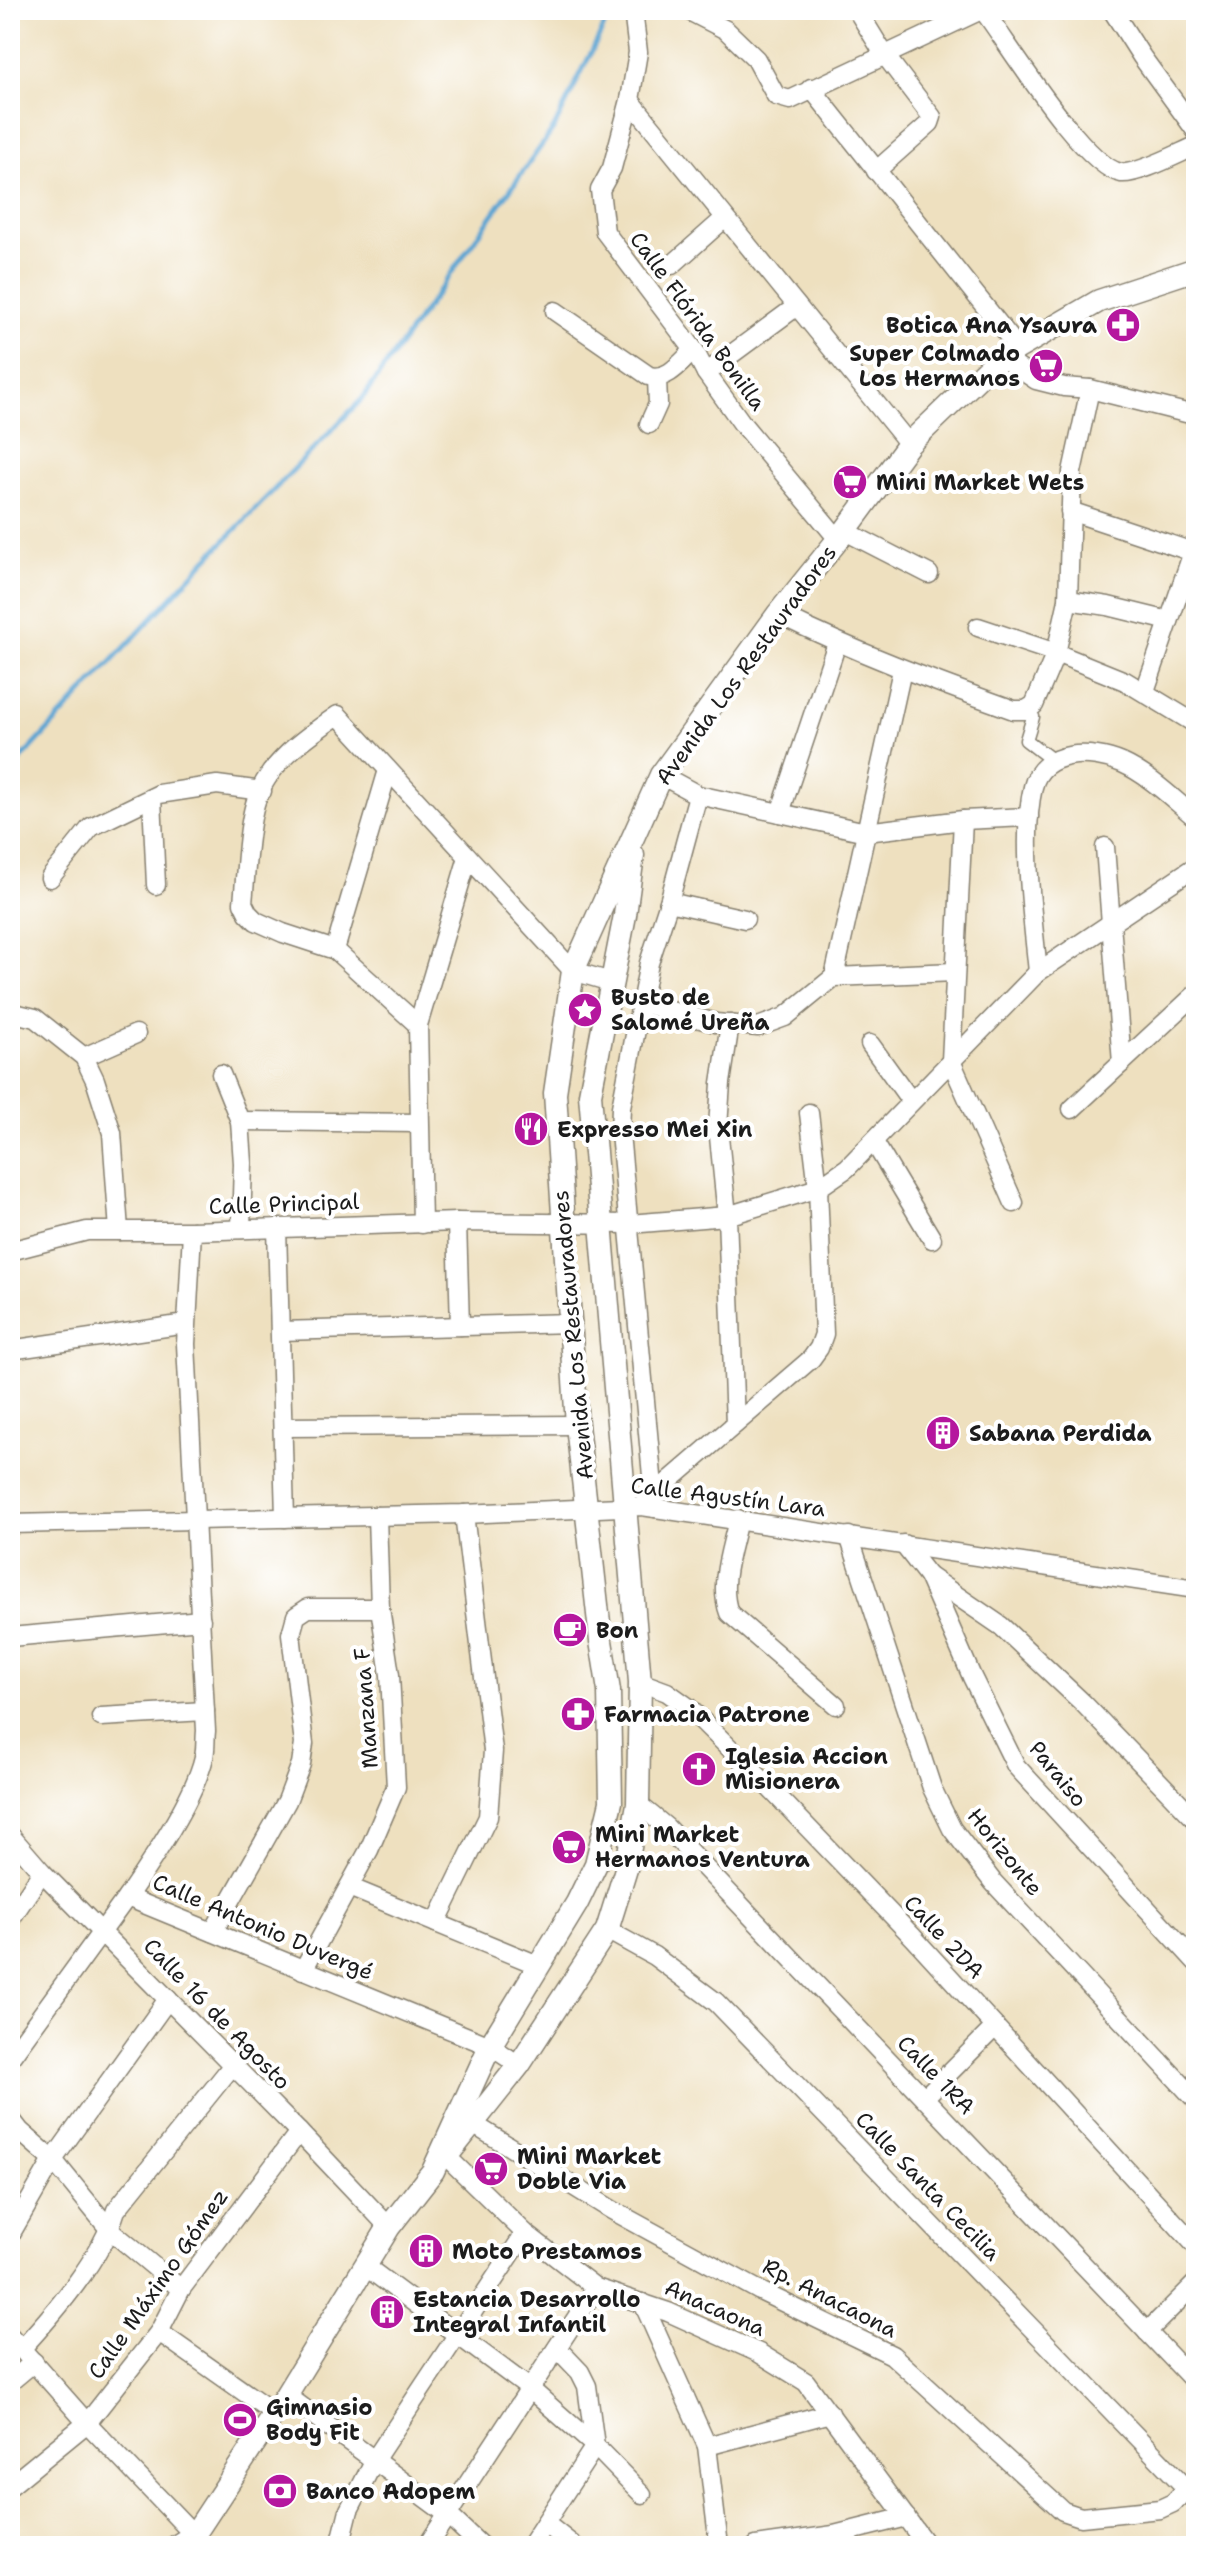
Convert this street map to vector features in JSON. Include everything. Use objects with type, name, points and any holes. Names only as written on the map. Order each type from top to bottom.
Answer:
[{"type":"street","name":"Calle Flórida Bonilla","points":[[633,10],[638,52],[630,100],[612,168],[600,190],[605,232],[694,350],[706,373],[744,426],[842,535]]},
{"type":"street","points":[[688,10],[726,30],[756,59],[776,96],[790,100],[982,10],[1050,107],[1109,167],[1120,173],[1132,172],[1196,146]]},
{"type":"street","points":[[857,10],[884,54],[932,117],[930,123],[876,171]]},
{"type":"street","points":[[1112,10],[1196,131]]},
{"type":"street","points":[[811,88],[1011,353],[1036,380],[1090,389],[1186,413],[1196,412]]},
{"type":"street","points":[[630,100],[909,444]]},
{"type":"street","points":[[672,265],[725,218]]},
{"type":"street","name":"Avenida Los Restauradores","points":[[189,2542],[280,2404],[389,2227],[440,2164],[490,2046],[577,1903],[596,1864],[611,1802],[609,1691],[577,1425],[555,1093],[573,971],[661,775],[778,614],[842,535],[909,444],[987,369],[1011,353],[1099,301],[1196,269]]},
{"type":"street","points":[[706,373],[797,306]]},
{"type":"street","points":[[555,311],[649,376],[657,378],[667,375],[694,350]]},
{"type":"street","points":[[649,424],[658,404],[657,378]]},
{"type":"street","points":[[778,614],[902,670],[1014,710],[1026,710],[1034,705],[1056,653],[1068,600],[1072,472],[1090,389]]},
{"type":"street","points":[[1070,511],[1194,552],[1145,691]]},
{"type":"street","points":[[842,535],[929,574]]},
{"type":"street","points":[[1068,600],[1169,621]]},
{"type":"street","points":[[978,627],[1056,653],[1145,691],[1196,724]]},
{"type":"street","points":[[780,813],[837,643]]},
{"type":"street","points":[[834,977],[902,670]]},
{"type":"street","points":[[1026,710],[1033,717],[1026,740],[1052,760]]},
{"type":"street","points":[[418,1025],[335,950],[256,921],[243,903],[255,803],[274,769],[308,735],[338,715],[573,971],[611,982]]},
{"type":"street","points":[[1038,972],[1031,901],[1029,817],[1033,784],[1052,760],[1062,756],[1087,756],[1121,763],[1163,790],[1196,818]]},
{"type":"street","points":[[335,950],[388,770]]},
{"type":"street","points":[[661,775],[698,795],[866,832],[963,820],[1029,817]]},
{"type":"street","points":[[50,878],[91,827],[159,794],[217,785],[262,791]]},
{"type":"street","points":[[655,1501],[620,1120],[649,963],[698,795]]},
{"type":"street","points":[[152,798],[156,885]]},
{"type":"street","points":[[963,820],[951,1061],[1014,1203]]},
{"type":"street","points":[[440,2164],[519,2065],[607,1930],[626,1869],[638,1804],[640,1682],[590,1094],[625,915],[636,829]]},
{"type":"street","points":[[1105,847],[1122,1063]]},
{"type":"street","points":[[422,1224],[418,1025],[468,857]]},
{"type":"street","name":"Calle Principal","points":[[10,1251],[87,1231],[192,1231],[457,1222],[629,1224],[727,1216],[818,1188],[847,1168],[874,1142],[1038,972],[1196,866]]},
{"type":"street","points":[[669,902],[745,919]]},
{"type":"street","points":[[640,1003],[730,1024],[758,1027],[785,1017],[834,977],[955,972]]},
{"type":"street","points":[[1072,1109],[1196,994]]},
{"type":"street","points":[[10,1012],[35,1018],[84,1057],[112,1133],[119,1231]]},
{"type":"street","points":[[730,1024],[718,1127],[727,1216],[735,1424]]},
{"type":"street","points":[[84,1057],[136,1034]]},
{"type":"street","points":[[870,1044],[911,1101]]},
{"type":"street","points":[[221,1074],[240,1121],[243,1163],[241,1229]]},
{"type":"street","points":[[655,1501],[735,1424],[811,1359],[819,1348],[824,1334],[818,1188],[809,1113]]},
{"type":"street","points":[[240,1121],[419,1123]]},
{"type":"street","points":[[874,1142],[932,1239]]},
{"type":"street","points":[[457,1222],[460,1326]]},
{"type":"street","points":[[277,1228],[285,1518]]},
{"type":"street","points":[[127,1897],[152,1861],[194,1784],[204,1757],[205,1711],[193,1520],[186,1324],[192,1231]]},
{"type":"street","points":[[280,1331],[572,1323]]},
{"type":"street","points":[[10,1350],[186,1324]]},
{"type":"street","points":[[283,1427],[577,1425]]},
{"type":"street","name":"Calle Agustín Lara","points":[[10,1524],[464,1514],[623,1508],[655,1501],[738,1519],[1196,1589]]},
{"type":"street","points":[[436,1923],[488,1817],[493,1774],[493,1751],[464,1514]]},
{"type":"street","name":"Manzana F","points":[[303,1970],[349,1887],[396,1787],[390,1675],[380,1608],[377,1516]]},
{"type":"street","points":[[738,1519],[724,1587],[729,1613],[836,1705]]},
{"type":"street","name":"Horizonte","points":[[849,1536],[932,1788],[952,1829],[993,1882],[1196,2100]]},
{"type":"street","name":"Paraiso","points":[[903,1544],[928,1576],[972,1677],[1016,1766],[1196,1962]]},
{"type":"street","points":[[928,1576],[1001,1626],[1083,1703],[1196,1820]]},
{"type":"street","points":[[213,1932],[287,1801],[301,1764],[304,1744],[291,1634],[296,1616],[308,1608],[380,1608]]},
{"type":"street","points":[[10,1637],[201,1620]]},
{"type":"street","name":"Calle 2DA","points":[[640,1682],[667,1692],[698,1717],[858,1880],[1196,2246]]},
{"type":"street","points":[[101,1717],[205,1711]]},
{"type":"street","name":"Calle 1RA","points":[[638,1804],[666,1827],[1196,2383]]},
{"type":"street","name":"Calle 16 de Agosto","points":[[10,1835],[42,1872],[389,2227]]},
{"type":"street","points":[[10,1920],[42,1872]]},
{"type":"street","points":[[349,1887],[538,1965]]},
{"type":"street","name":"Calle Antonio Duvergé","points":[[10,2058],[127,1897],[490,2046],[519,2065]]},
{"type":"street","name":"Calle Santa Cecilia","points":[[607,1930],[654,1956],[716,2002],[1193,2489]]},
{"type":"street","points":[[10,2235],[53,2160],[168,1999]]},
{"type":"street","points":[[925,2097],[995,2027]]},
{"type":"street","points":[[10,2382],[22,2349],[57,2311],[110,2230],[116,2210],[232,2066]]},
{"type":"street","name":"Rp. Anacaona","points":[[473,2124],[612,2210],[760,2291],[892,2355],[1063,2511],[1081,2517],[1160,2509],[1193,2489]]},
{"type":"street","points":[[13,2132],[53,2160],[110,2230],[181,2289]]},
{"type":"street","name":"Calle Máximo Gómez","points":[[10,2486],[87,2423],[159,2332],[181,2289],[299,2132]]},
{"type":"street","name":"Anacaona","points":[[440,2164],[596,2288],[643,2303],[759,2353],[806,2382],[927,2546]]},
{"type":"street","points":[[340,2546],[349,2510],[375,2459],[525,2233]]},
{"type":"street","points":[[365,2266],[529,2388],[595,2446],[642,2494]]},
{"type":"street","points":[[1147,2332],[1196,2283]]},
{"type":"street","points":[[427,2546],[596,2288]]},
{"type":"street","points":[[643,2303],[707,2446],[718,2545]]},
{"type":"street","points":[[159,2332],[375,2459],[447,2514],[481,2546]]},
{"type":"street","points":[[530,2546],[595,2446],[587,2386],[580,2372],[557,2348]]},
{"type":"street","points":[[22,2349],[189,2542]]},
{"type":"street","points":[[707,2446],[830,2413]]},
{"type":"street","points":[[756,2546],[834,2535],[906,2517]]},
{"type":"street","points":[[545,2523],[574,2546]]},
{"type":"waterway","points":[[10,771],[205,561],[362,399],[554,128],[612,10]]},
{"type":"place","name":"Botica Ana Ysaura","points":[[1123,325]]},
{"type":"place","name":"Super Colmado Los Hermanos","points":[[1046,366]]},
{"type":"place","name":"Mini Market Wets","points":[[850,482]]},
{"type":"place","name":"Busto de Salomé Ureña","points":[[585,1010]]},
{"type":"place","name":"Expresso Mei Xin","points":[[531,1129]]},
{"type":"place","name":"Sabana Perdida","points":[[943,1433]]},
{"type":"place","name":"Bon","points":[[570,1630]]},
{"type":"place","name":"Farmacia Patrone","points":[[578,1714]]},
{"type":"place","name":"Iglesia Accion Misionera","points":[[699,1769]]},
{"type":"place","name":"Mini Market Hermanos Ventura","points":[[569,1847]]},
{"type":"place","name":"Mini Market Doble Via","points":[[491,2169]]},
{"type":"place","name":"Moto Prestamos","points":[[426,2251]]},
{"type":"place","name":"Estancia Desarrollo Integral Infantil","points":[[387,2312]]},
{"type":"place","name":"Gimnasio Body Fit","points":[[240,2420]]},
{"type":"place","name":"Banco Adopem","points":[[280,2491]]}]
